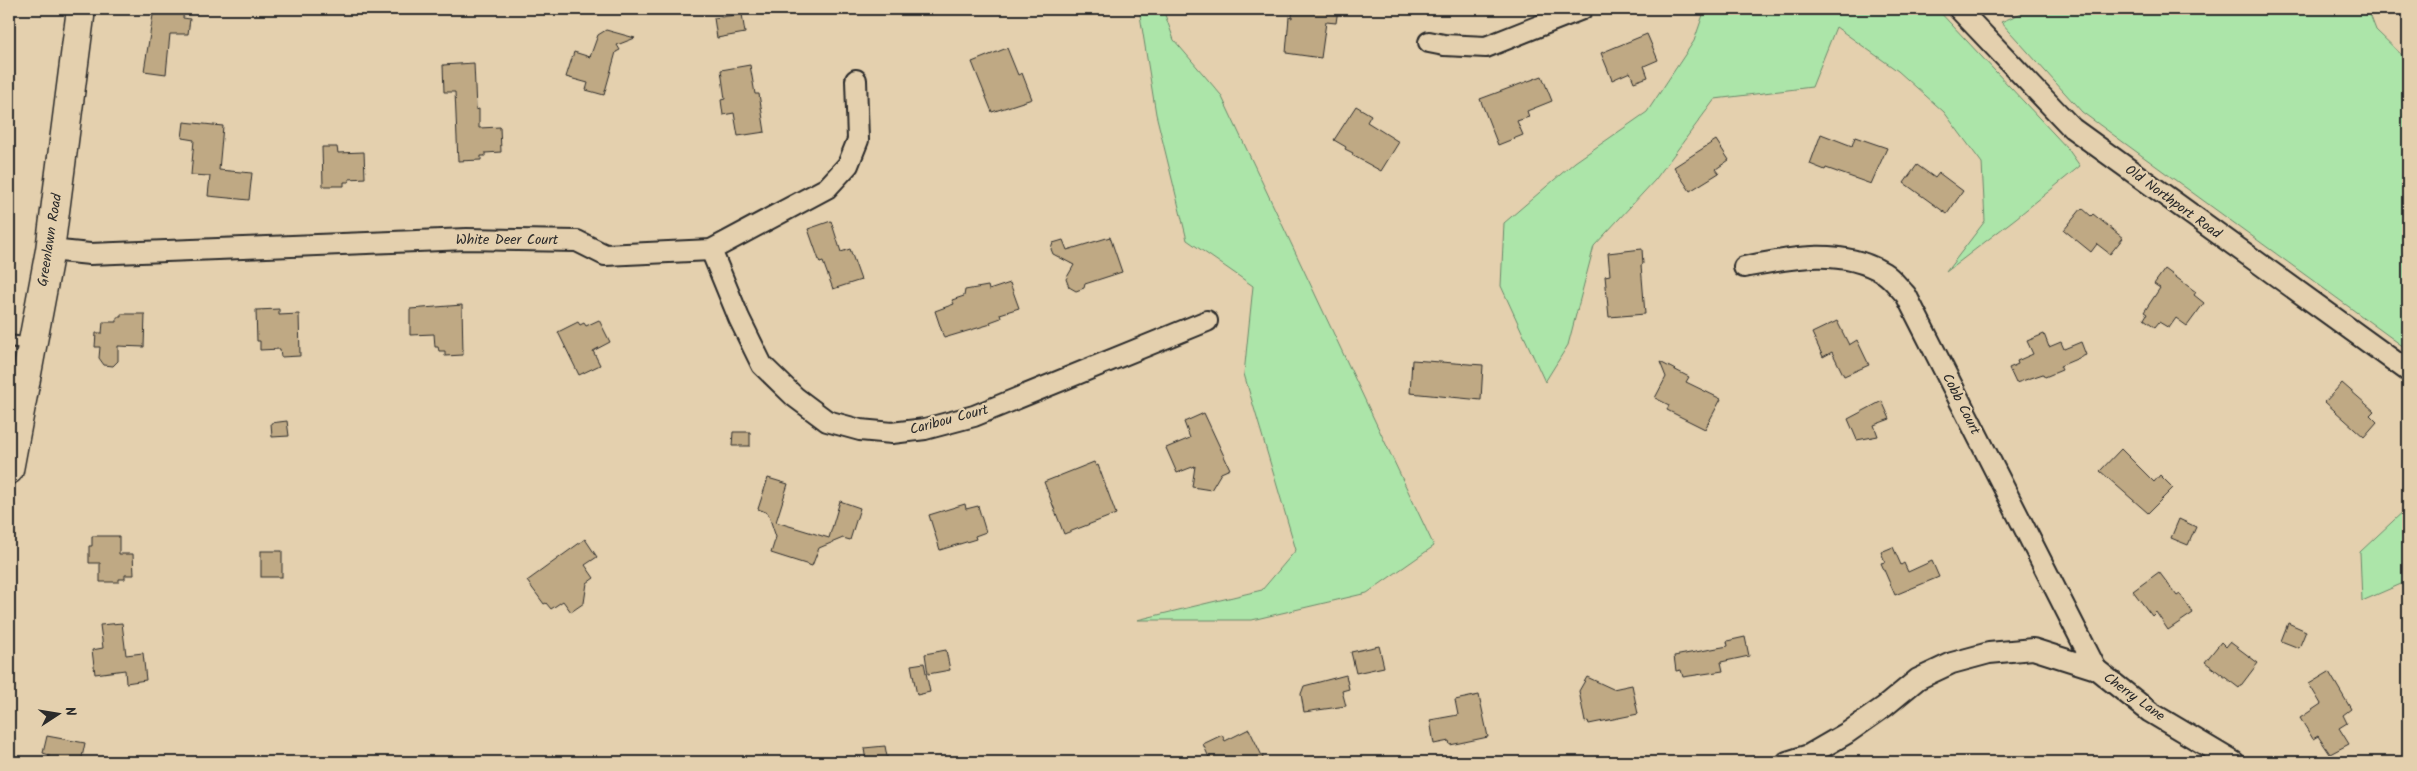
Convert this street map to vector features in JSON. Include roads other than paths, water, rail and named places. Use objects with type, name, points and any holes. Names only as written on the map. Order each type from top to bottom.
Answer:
[{"type":"main road","name":"Greenlawn Road","points":[[9,470],[21,342],[50,250],[81,9]]},
{"type":"street","points":[[1429,42],[1444,45],[1486,47],[1582,9]]},
{"type":"street","name":"Old Northport Road","points":[[1959,9],[2072,128],[2408,371]]},
{"type":"street","name":"White Deer Court","points":[[50,250],[90,254],[467,239],[577,241],[605,255],[711,250],[827,188],[848,165],[858,140],[856,80]]},
{"type":"street","name":"Caribou Court","points":[[711,250],[738,318],[762,365],[795,397],[827,421],[860,430],[892,433],[974,416],[1207,321]]},
{"type":"street","name":"Cobb Court","points":[[1744,267],[1795,257],[1831,256],[1866,264],[1886,273],[1906,295],[2096,669]]},
{"type":"street","name":"Cherry Lane","points":[[1787,762],[1809,755],[1847,733],[1884,707],[1918,679],[1952,663],[1989,653],[2033,649],[2096,669],[2150,712],[2221,752],[2234,762]]}]
